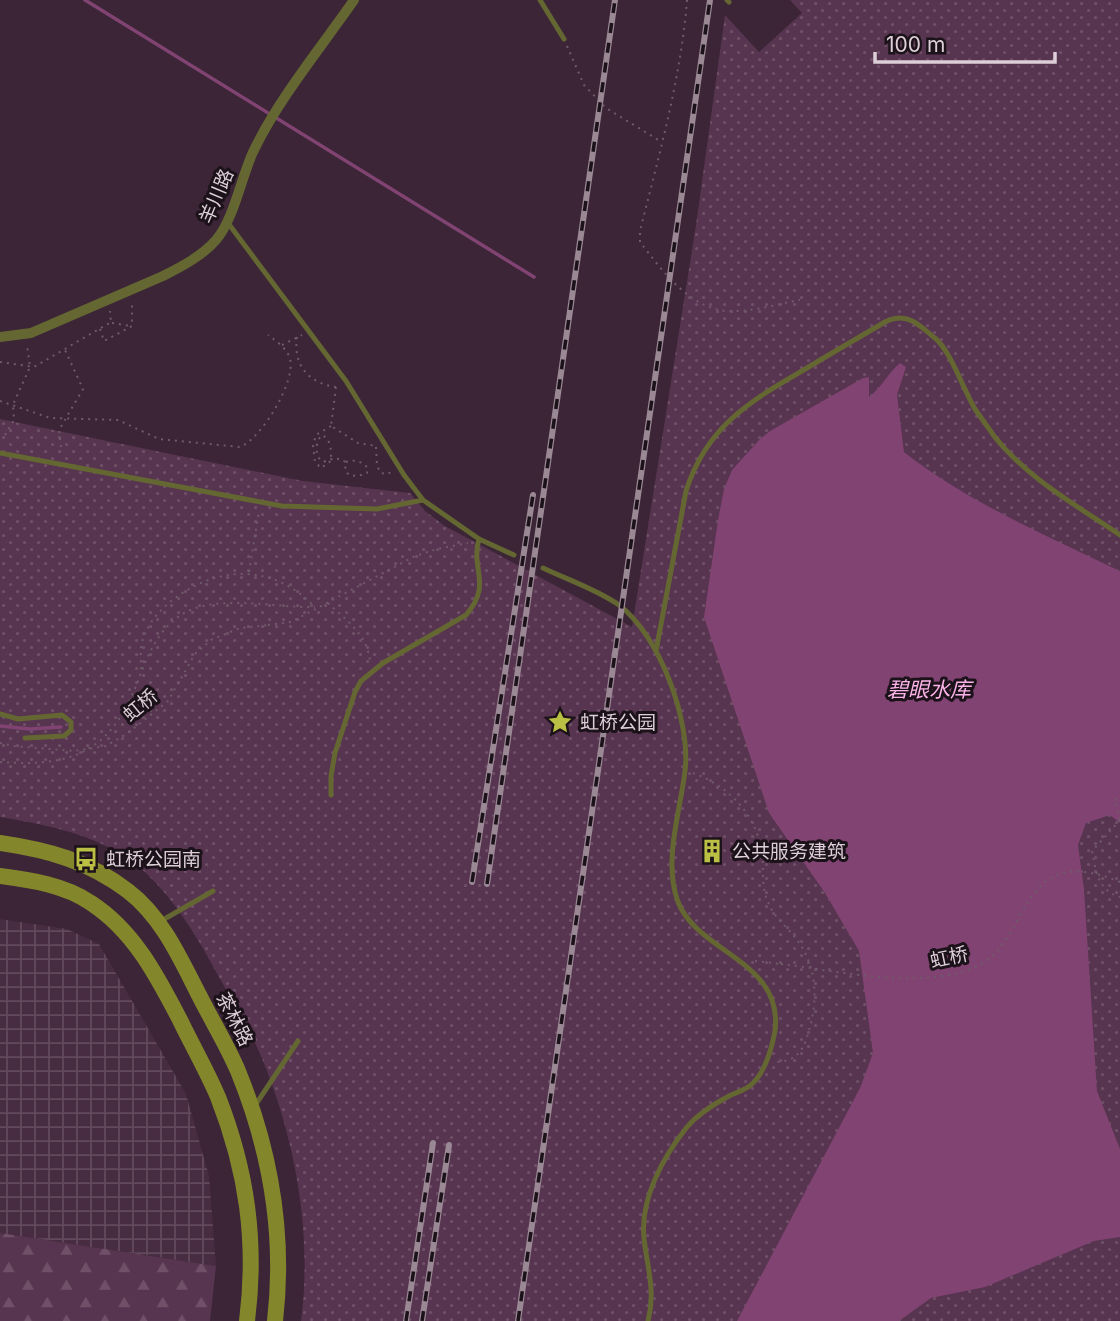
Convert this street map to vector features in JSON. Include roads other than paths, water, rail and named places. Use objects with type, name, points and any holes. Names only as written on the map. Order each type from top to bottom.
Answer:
[{"type":"street","name":"羊川路","points":[[0,337],[25,334],[132,289],[183,266],[216,240],[227,221],[253,152],[269,122],[354,0]]},
{"type":"street","name":"茶林路","points":[[0,843],[60,855],[101,872],[130,893],[158,923],[176,950],[237,1069],[253,1109],[268,1160],[276,1208],[279,1253],[275,1321]]},
{"type":"street","points":[[0,876],[58,887],[91,902],[121,927],[152,966],[217,1095],[244,1182],[251,1226],[251,1289],[247,1321]]},
{"type":"lane","points":[[540,0],[564,39]]},
{"type":"lane","points":[[227,221],[345,381],[422,500],[480,540],[514,555]]},
{"type":"lane","points":[[656,651],[686,491],[691,474],[707,446],[728,420],[755,398],[899,316],[910,319],[940,344],[976,410],[996,438],[1026,469],[1120,535]]},
{"type":"lane","points":[[0,453],[260,503],[312,508],[377,509],[422,500]]},
{"type":"lane","points":[[331,795],[331,776],[355,692],[369,673],[466,615],[474,606],[481,583],[477,551],[480,540]]},
{"type":"lane","points":[[543,568],[618,605],[640,626],[656,651],[685,738],[685,770],[673,848],[675,893],[686,917],[714,942],[741,960],[760,979],[774,1010],[774,1034],[754,1082],[713,1105],[688,1126],[656,1178],[647,1200],[643,1219],[644,1239],[653,1298],[648,1321]]},
{"type":"lane","points":[[0,714],[18,719],[62,715],[71,722],[71,730],[64,736],[25,738]]},
{"type":"lane","points":[[158,923],[213,891]]},
{"type":"lane","points":[[253,1109],[298,1041]]},
{"type":"water","name":"碧眼水库","points":[[900,363],[906,367],[897,395],[904,452],[981,503],[1120,571],[1120,823],[1110,815],[1086,823],[1078,845],[1084,889],[1097,1091],[1120,1149],[1120,1237],[1094,1241],[985,1287],[931,1298],[899,1321],[737,1321],[860,1088],[873,1053],[859,951],[825,893],[769,813],[704,617],[718,520],[724,489],[732,470],[760,439],[869,377],[869,397]]},
{"type":"waterway","points":[[85,0],[534,277]]},
{"type":"waterway","points":[[0,726],[30,729],[61,727]]},
{"type":"railway","points":[[487,884],[615,0]]},
{"type":"railway","points":[[518,1321],[710,0]]},
{"type":"railway","points":[[472,882],[533,495]]},
{"type":"railway","points":[[406,1321],[433,1143]]},
{"type":"railway","points":[[422,1321],[449,1145]]},
{"type":"place","name":"虹桥公园","points":[[560,722]]},
{"type":"place","name":"公共服务建筑","points":[[712,851]]},
{"type":"place","name":"虹桥公园南","points":[[86,859]]}]
